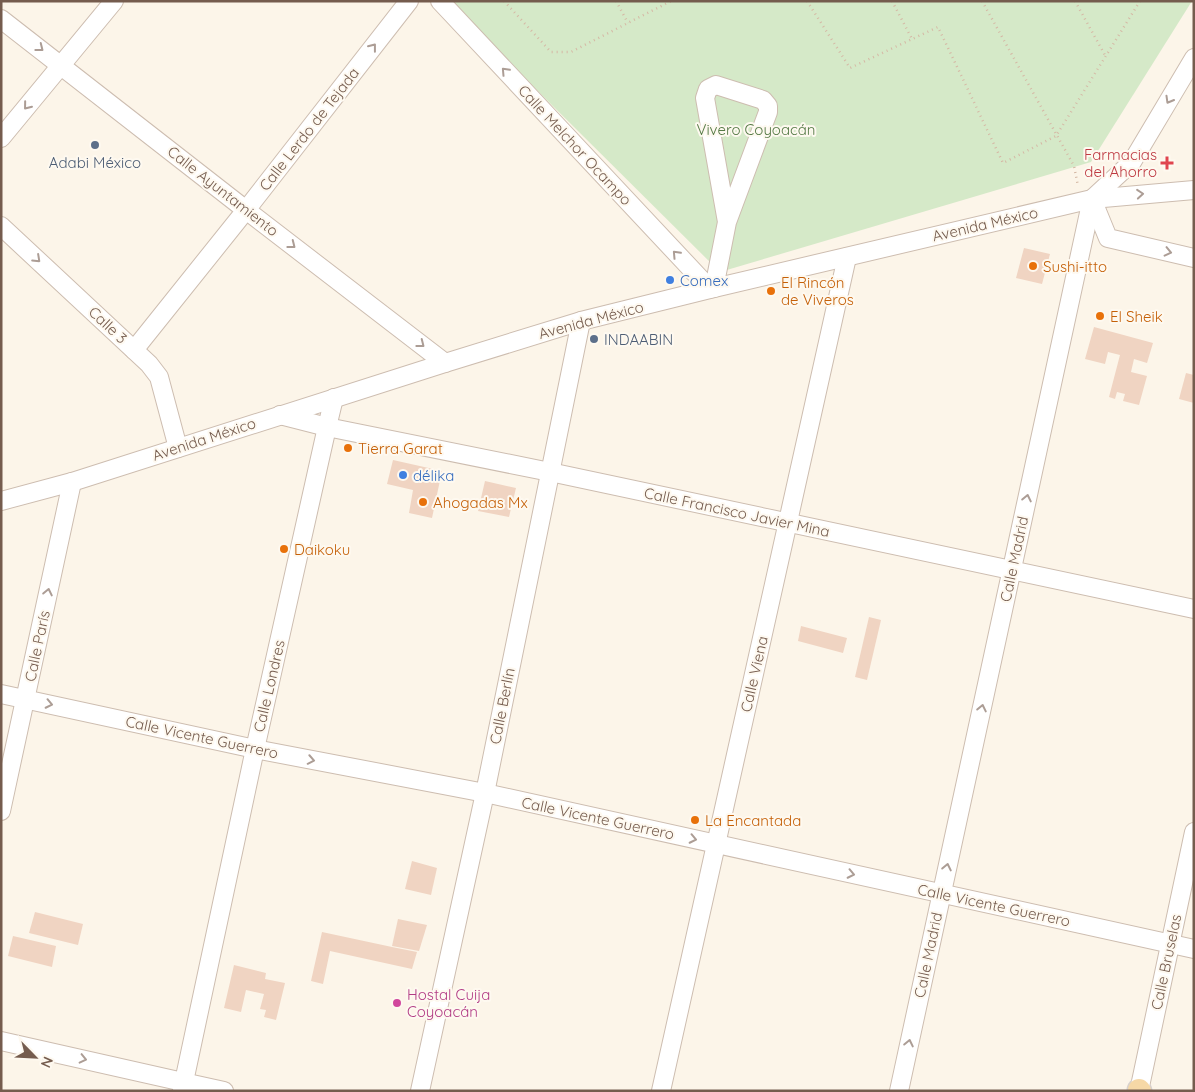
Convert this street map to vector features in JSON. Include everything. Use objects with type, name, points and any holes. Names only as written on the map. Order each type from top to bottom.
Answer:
[{"type":"street","points":[[1,138],[114,1]]},
{"type":"street","name":"Calle Lerdo de Tejada","points":[[134,350],[409,1]]},
{"type":"street","name":"Calle Melchor Ocampo","points":[[440,1],[712,289]]},
{"type":"street","name":"Calle Ayuntamiento","points":[[1,19],[445,363]]},
{"type":"street","points":[[1194,58],[1132,162],[1087,200],[1108,238],[1194,258]]},
{"type":"street","points":[[712,289],[727,222],[768,112],[768,106],[763,100],[716,85],[708,89],[705,98],[727,222]]},
{"type":"street","name":"Avenida México","points":[[1,501],[72,482],[581,321],[1087,200],[1194,190]]},
{"type":"street","name":"Calle Madrid","points":[[899,1091],[1012,570],[1087,200]]},
{"type":"street","name":"Calle 3","points":[[1,226],[134,350],[159,377],[178,448]]},
{"type":"street","name":"Calle Viena","points":[[661,1091],[847,257]]},
{"type":"street","name":"Calle Berlín","points":[[420,1091],[485,793],[581,321]]},
{"type":"street","name":"Calle Londres","points":[[183,1087],[255,749],[334,398]]},
{"type":"street","name":"Calle Francisco Javier Mina","points":[[280,415],[327,427],[550,472],[1194,609]]},
{"type":"street","name":"Calle París","points":[[1,811],[72,482]]},
{"type":"street","name":"Calle Vicente Guerrero","points":[[1,694],[255,749],[485,793],[1194,949]]},
{"type":"street","name":"Calle Bruselas","points":[[1139,1091],[1194,832]]},
{"type":"street","points":[[1,1041],[183,1087],[224,1091]]},
{"type":"path","points":[[504,1],[551,52],[571,52],[671,1]]},
{"type":"path","points":[[616,1],[628,23]]},
{"type":"path","points":[[808,1],[850,68],[938,27],[1003,163],[1056,136],[1140,1]]},
{"type":"path","points":[[892,1],[912,39]]},
{"type":"path","points":[[982,1],[1074,166],[1087,200]]},
{"type":"path","points":[[1075,1],[1106,57]]},
{"type":"green space","name":"Vivero Coyoacán","points":[[447,1],[1192,1],[1091,162],[720,272]]},
{"type":"building","name":"Sushi-itto","points":[[1024,248],[1050,254],[1042,284],[1016,278]]},
{"type":"building","points":[[1094,327],[1153,343],[1147,363],[1134,359],[1131,372],[1147,376],[1139,405],[1123,401],[1125,394],[1117,392],[1115,399],[1109,397],[1120,355],[1108,352],[1105,364],[1085,359]]},
{"type":"building","points":[[1186,373],[1194,375],[1194,403],[1179,399]]},
{"type":"building","name":"Ahogadas Mx","points":[[393,460],[442,471],[432,518],[409,513],[413,490],[387,484]]},
{"type":"building","points":[[485,481],[516,488],[509,517],[478,511]]},
{"type":"building","points":[[869,617],[881,620],[867,680],[855,677]]},
{"type":"building","points":[[801,626],[847,638],[843,653],[798,641]]},
{"type":"building","points":[[412,861],[437,868],[431,895],[405,889]]},
{"type":"building","points":[[35,912],[83,924],[78,945],[29,933]]},
{"type":"building","points":[[398,919],[427,925],[419,951],[392,946]]},
{"type":"building","points":[[322,932],[417,952],[412,969],[330,951],[323,984],[311,981]]},
{"type":"building","points":[[13,936],[56,946],[52,967],[8,956]]},
{"type":"building","points":[[234,965],[266,973],[265,979],[285,983],[276,1020],[264,1017],[266,1010],[260,1009],[264,994],[246,990],[241,1012],[224,1008]]},
{"type":"place","name":"Adabi México","points":[[95,145]]},
{"type":"place","name":"Farmacias del Ahorro","points":[[1167,163]]},
{"type":"place","name":"Sushi-itto","points":[[1033,266]]},
{"type":"place","name":"Comex","points":[[670,280]]},
{"type":"place","name":"El Rincón de Viveros","points":[[771,291]]},
{"type":"place","name":"El Sheik","points":[[1100,316]]},
{"type":"place","name":"INDAABIN","points":[[594,339]]},
{"type":"place","name":"Tierra Garat","points":[[348,448]]},
{"type":"place","name":"délika","points":[[403,475]]},
{"type":"place","name":"Ahogadas Mx","points":[[423,502]]},
{"type":"place","name":"Daikoku","points":[[284,549]]},
{"type":"place","name":"La Encantada","points":[[695,820]]},
{"type":"place","name":"Hostal Cuija Coyoacán","points":[[397,1003]]}]
